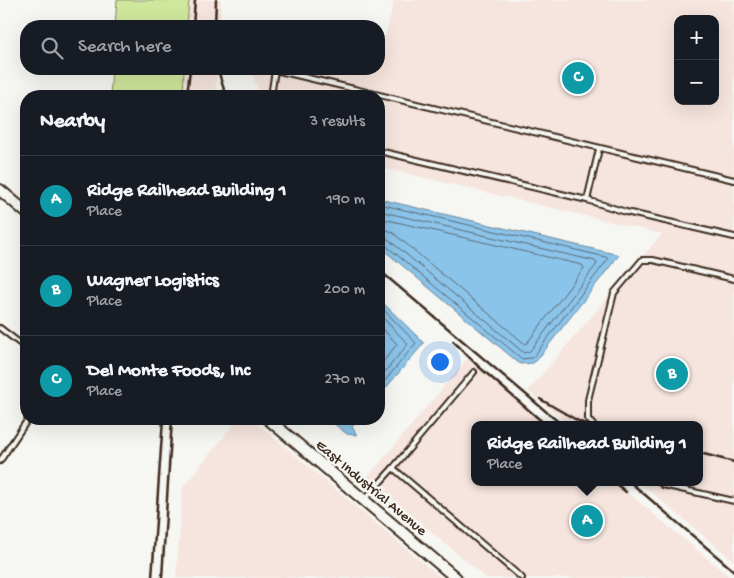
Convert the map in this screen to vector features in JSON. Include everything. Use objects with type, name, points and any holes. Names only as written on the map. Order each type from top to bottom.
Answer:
[{"type":"street","points":[[0,190],[20,207]]},
{"type":"street","name":"East Industrial Avenue","points":[[275,425],[456,578]]},
{"type":"lane","points":[[272,90],[274,75]]},
{"type":"lane","points":[[296,75],[357,90]]},
{"type":"lane","points":[[385,97],[734,180]]},
{"type":"lane","points":[[587,200],[599,149]]},
{"type":"lane","points":[[385,152],[734,237]]},
{"type":"lane","points":[[590,421],[588,419],[588,400],[614,292],[642,260],[653,260],[734,279]]},
{"type":"lane","points":[[0,328],[20,343]]},
{"type":"lane","points":[[364,500],[474,372]]},
{"type":"lane","points":[[0,461],[24,425]]},
{"type":"lane","points":[[392,468],[522,578]]},
{"type":"lane","points":[[667,486],[734,501]]},
{"type":"shaded area","points":[[189,0],[221,0],[220,20],[187,20]]},
{"type":"shaded area","points":[[394,0],[734,0],[734,561],[644,486],[703,486],[703,421],[564,421],[528,391],[662,234],[385,168],[385,90],[259,90],[252,75],[385,75],[385,37]]},
{"type":"shaded area","points":[[184,75],[217,75],[215,90],[183,90]]},
{"type":"shaded area","points":[[467,359],[541,421],[471,421],[471,486],[620,486],[731,578],[486,578],[367,478]]},
{"type":"shaded area","points":[[233,425],[259,425],[441,578],[176,578],[183,487]]},
{"type":"green space","points":[[117,0],[189,0],[187,20],[115,20]]},
{"type":"green space","points":[[112,75],[184,75],[183,90],[110,90]]},
{"type":"water","points":[[385,200],[619,255],[537,360],[533,363],[520,364],[385,251]]},
{"type":"water","points":[[385,305],[424,343],[385,389]]},
{"type":"water","points":[[336,425],[354,425],[352,427],[357,435],[347,434]]},
{"type":"railway","points":[[193,20],[195,0]]},
{"type":"railway","points":[[215,20],[216,0]]},
{"type":"railway","points":[[188,90],[189,75]]},
{"type":"railway","points":[[220,75],[224,90]]},
{"type":"railway","points":[[385,275],[557,421]]},
{"type":"railway","points":[[453,341],[478,366],[541,421]]},
{"type":"railway","points":[[540,399],[578,421]]},
{"type":"railway","points":[[152,578],[163,425]]},
{"type":"railway","points":[[162,578],[172,425]]},
{"type":"railway","points":[[703,454],[734,462]]},
{"type":"railway","points":[[619,486],[626,492]]},
{"type":"railway","points":[[635,486],[734,571]]},
{"type":"place","name":"Del Monte Foods, Inc","points":[[578,78]]},
{"type":"place","name":"Wagner Logistics","points":[[672,374]]},
{"type":"place","name":"Ridge Railhead Building 1","points":[[587,521]]}]
